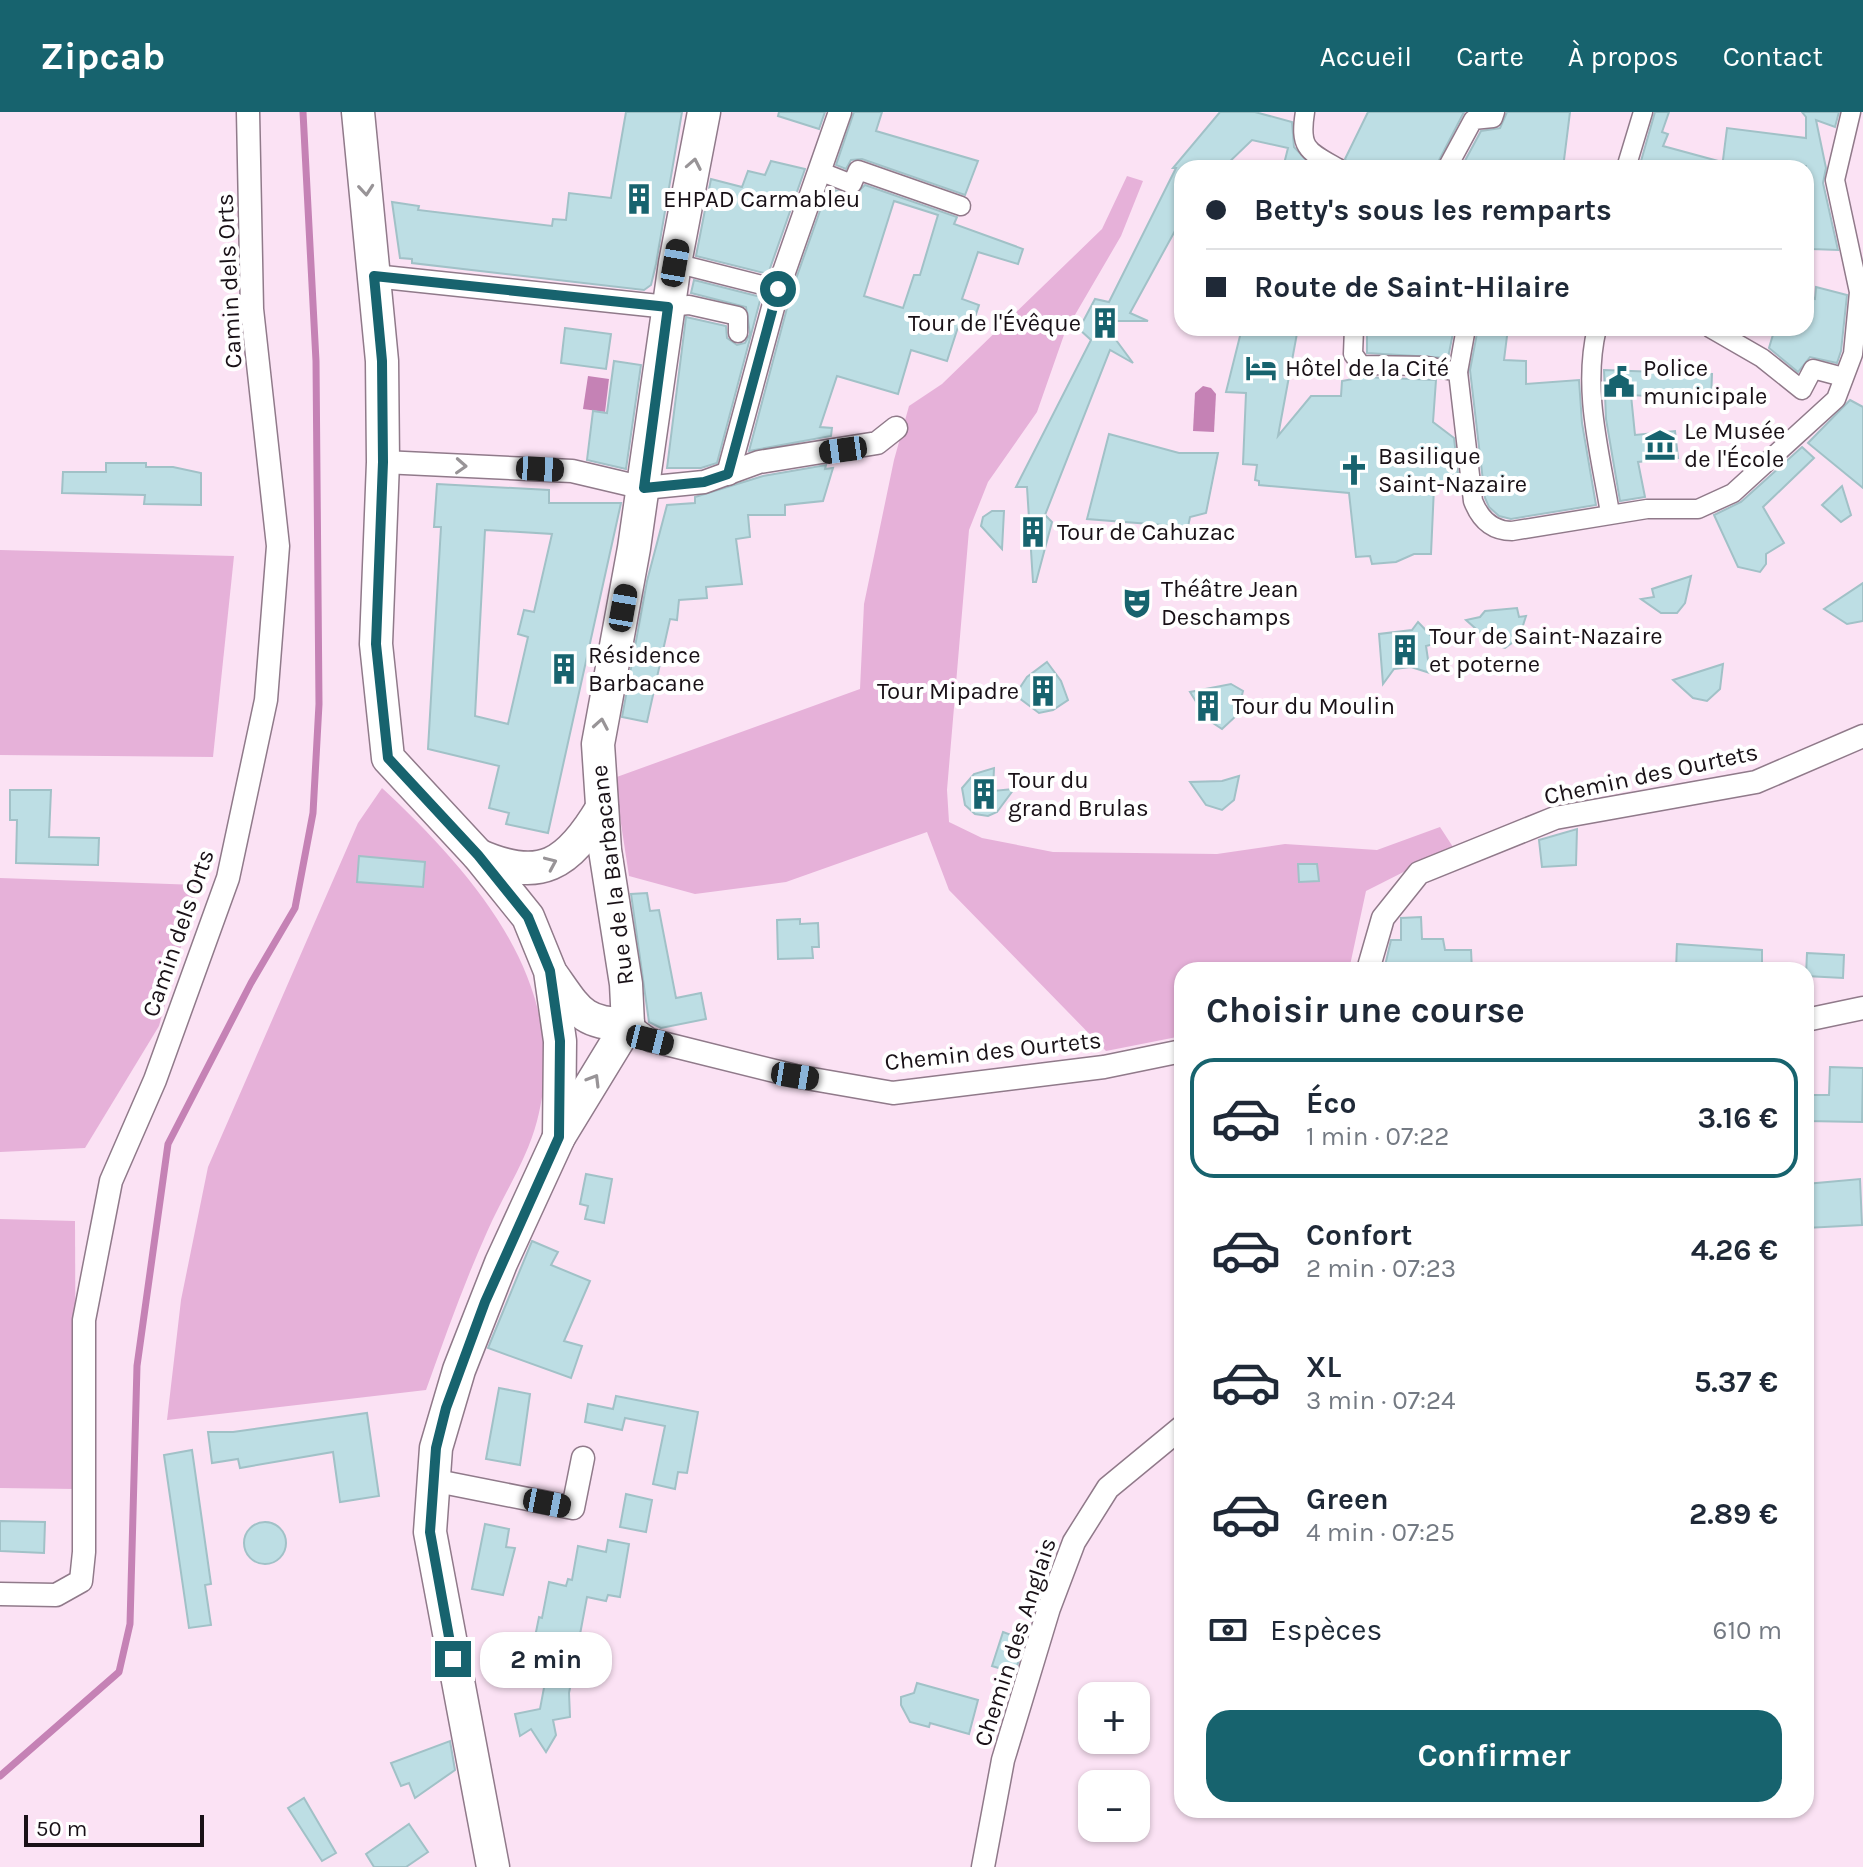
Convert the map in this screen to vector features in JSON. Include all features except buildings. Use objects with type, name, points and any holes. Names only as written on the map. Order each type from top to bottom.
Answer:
[{"type":"main road","points":[[358,112],[382,361],[383,462],[376,644],[388,758],[478,855],[528,917],[550,971],[560,1041],[559,1137]]},
{"type":"main road","name":"Rue de la Barbacane","points":[[628,1024],[626,984],[605,850],[598,744],[644,488],[675,263],[704,112]]},
{"type":"main road","points":[[478,855],[507,867],[548,867],[586,836],[602,808]]},
{"type":"main road","points":[[550,971],[588,1019],[602,1025],[628,1024]]},
{"type":"main road","points":[[560,1085],[592,1039],[628,1024]]},
{"type":"main road","points":[[493,1867],[430,1532],[432,1480],[446,1408],[479,1315],[559,1137],[628,1024]]},
{"type":"street","name":"Camin dels Orts","points":[[0,1594],[56,1595],[81,1581],[84,1552],[84,1320],[111,1181],[155,1080],[228,878],[266,700],[278,546],[252,309],[248,112]]},
{"type":"street","points":[[728,474],[778,289],[840,112]]},
{"type":"street","points":[[1305,112],[1302,140],[1307,150],[1324,160]]},
{"type":"street","points":[[1451,160],[1473,120],[1493,118],[1495,112]]},
{"type":"street","points":[[1628,160],[1643,112]]},
{"type":"street","points":[[1465,336],[1458,372],[1471,492],[1478,512],[1489,525],[1503,531],[1610,513],[1698,509],[1733,493],[1836,399],[1853,354],[1859,292],[1835,180],[1851,112]]},
{"type":"street","points":[[819,171],[852,184],[858,170],[961,206]]},
{"type":"street","points":[[675,263],[778,289]]},
{"type":"street","points":[[374,276],[668,307],[689,305],[738,316],[738,333]]},
{"type":"street","points":[[1354,336],[1353,354],[1361,365],[1427,366],[1458,372]]},
{"type":"street","points":[[1596,336],[1590,381],[1592,411],[1610,513]]},
{"type":"street","points":[[1724,336],[1762,358],[1802,390],[1813,369],[1843,377]]},
{"type":"street","points":[[383,462],[572,471],[644,488],[704,482],[759,462],[877,443],[896,428]]},
{"type":"street","name":"Chemin des Ourtets","points":[[1370,962],[1383,918],[1419,873],[1555,818],[1756,782],[1863,736]]},
{"type":"street","points":[[1814,1018],[1863,1008]]},
{"type":"street","name":"Chemin des Ourtets","points":[[628,1024],[650,1040],[795,1076],[893,1093],[1104,1067],[1174,1053]]},
{"type":"street","name":"Chemin des Anglais","points":[[983,1867],[1003,1760],[1049,1608],[1074,1542],[1108,1488],[1174,1434]]},
{"type":"street","points":[[432,1480],[573,1508],[583,1458]]},
{"type":"shaded area","points":[[1127,176],[1143,181],[1121,236],[1065,332],[1037,412],[988,482],[969,530],[947,790],[949,822],[982,838],[1053,852],[1217,854],[1285,844],[1377,850],[1440,827],[1453,847],[1366,891],[1351,962],[1174,962],[1174,1038],[1106,1051],[949,890],[927,832],[786,882],[695,894],[629,876],[614,778],[860,689],[864,604],[894,460],[909,406],[942,384],[1102,229]]},
{"type":"shaded area","points":[[588,376],[609,379],[605,412],[583,409]]},
{"type":"shaded area","points":[[1203,386],[1211,388],[1216,394],[1214,432],[1193,431],[1195,393]]},
{"type":"shaded area","points":[[0,550],[234,556],[213,757],[0,755]]},
{"type":"shaded area","points":[[382,788],[417,821],[481,895],[508,936],[528,979],[541,1024],[544,1071],[533,1135],[479,1251],[426,1390],[167,1420],[181,1300],[208,1167],[358,823]]},
{"type":"shaded area","points":[[0,878],[198,885],[159,1026],[85,1148],[0,1152]]},
{"type":"shaded area","points":[[0,1219],[75,1221],[76,1489],[0,1488]]},
{"type":"waterway","points":[[0,1776],[119,1672],[130,1624],[137,1366],[168,1144],[251,983],[295,908],[313,813],[319,704],[316,361],[303,112]]},
{"type":"place","name":"EHPAD Carmableu","points":[[639,199]]},
{"type":"place","name":"Tour de l'Évêque","points":[[1105,323]]},
{"type":"place","name":"Hôtel de la Cité","points":[[1261,368]]},
{"type":"place","name":"Police municipale","points":[[1619,382]]},
{"type":"place","name":"Le Musée de l'École","points":[[1660,445]]},
{"type":"place","name":"Basilique Saint-Nazaire","points":[[1354,470]]},
{"type":"place","name":"Tour de Cahuzac","points":[[1033,532]]},
{"type":"place","name":"Théâtre Jean Deschamps","points":[[1137,603]]},
{"type":"place","name":"Tour de Saint-Nazaire et poterne","points":[[1405,650]]},
{"type":"place","name":"Résidence Barbacane","points":[[564,669]]},
{"type":"place","name":"Tour Mipadre","points":[[1043,691]]},
{"type":"place","name":"Tour du Moulin","points":[[1208,706]]},
{"type":"place","name":"Tour du grand Brulas","points":[[984,794]]},
{"type":"route","points":[[453,1659],[430,1532],[436,1448],[446,1408],[485,1302],[559,1137],[560,1041],[550,971],[528,917],[478,855],[388,758],[376,644],[383,462],[382,361],[374,276],[668,307],[644,488],[704,482],[728,474],[732,448],[778,289]]}]
